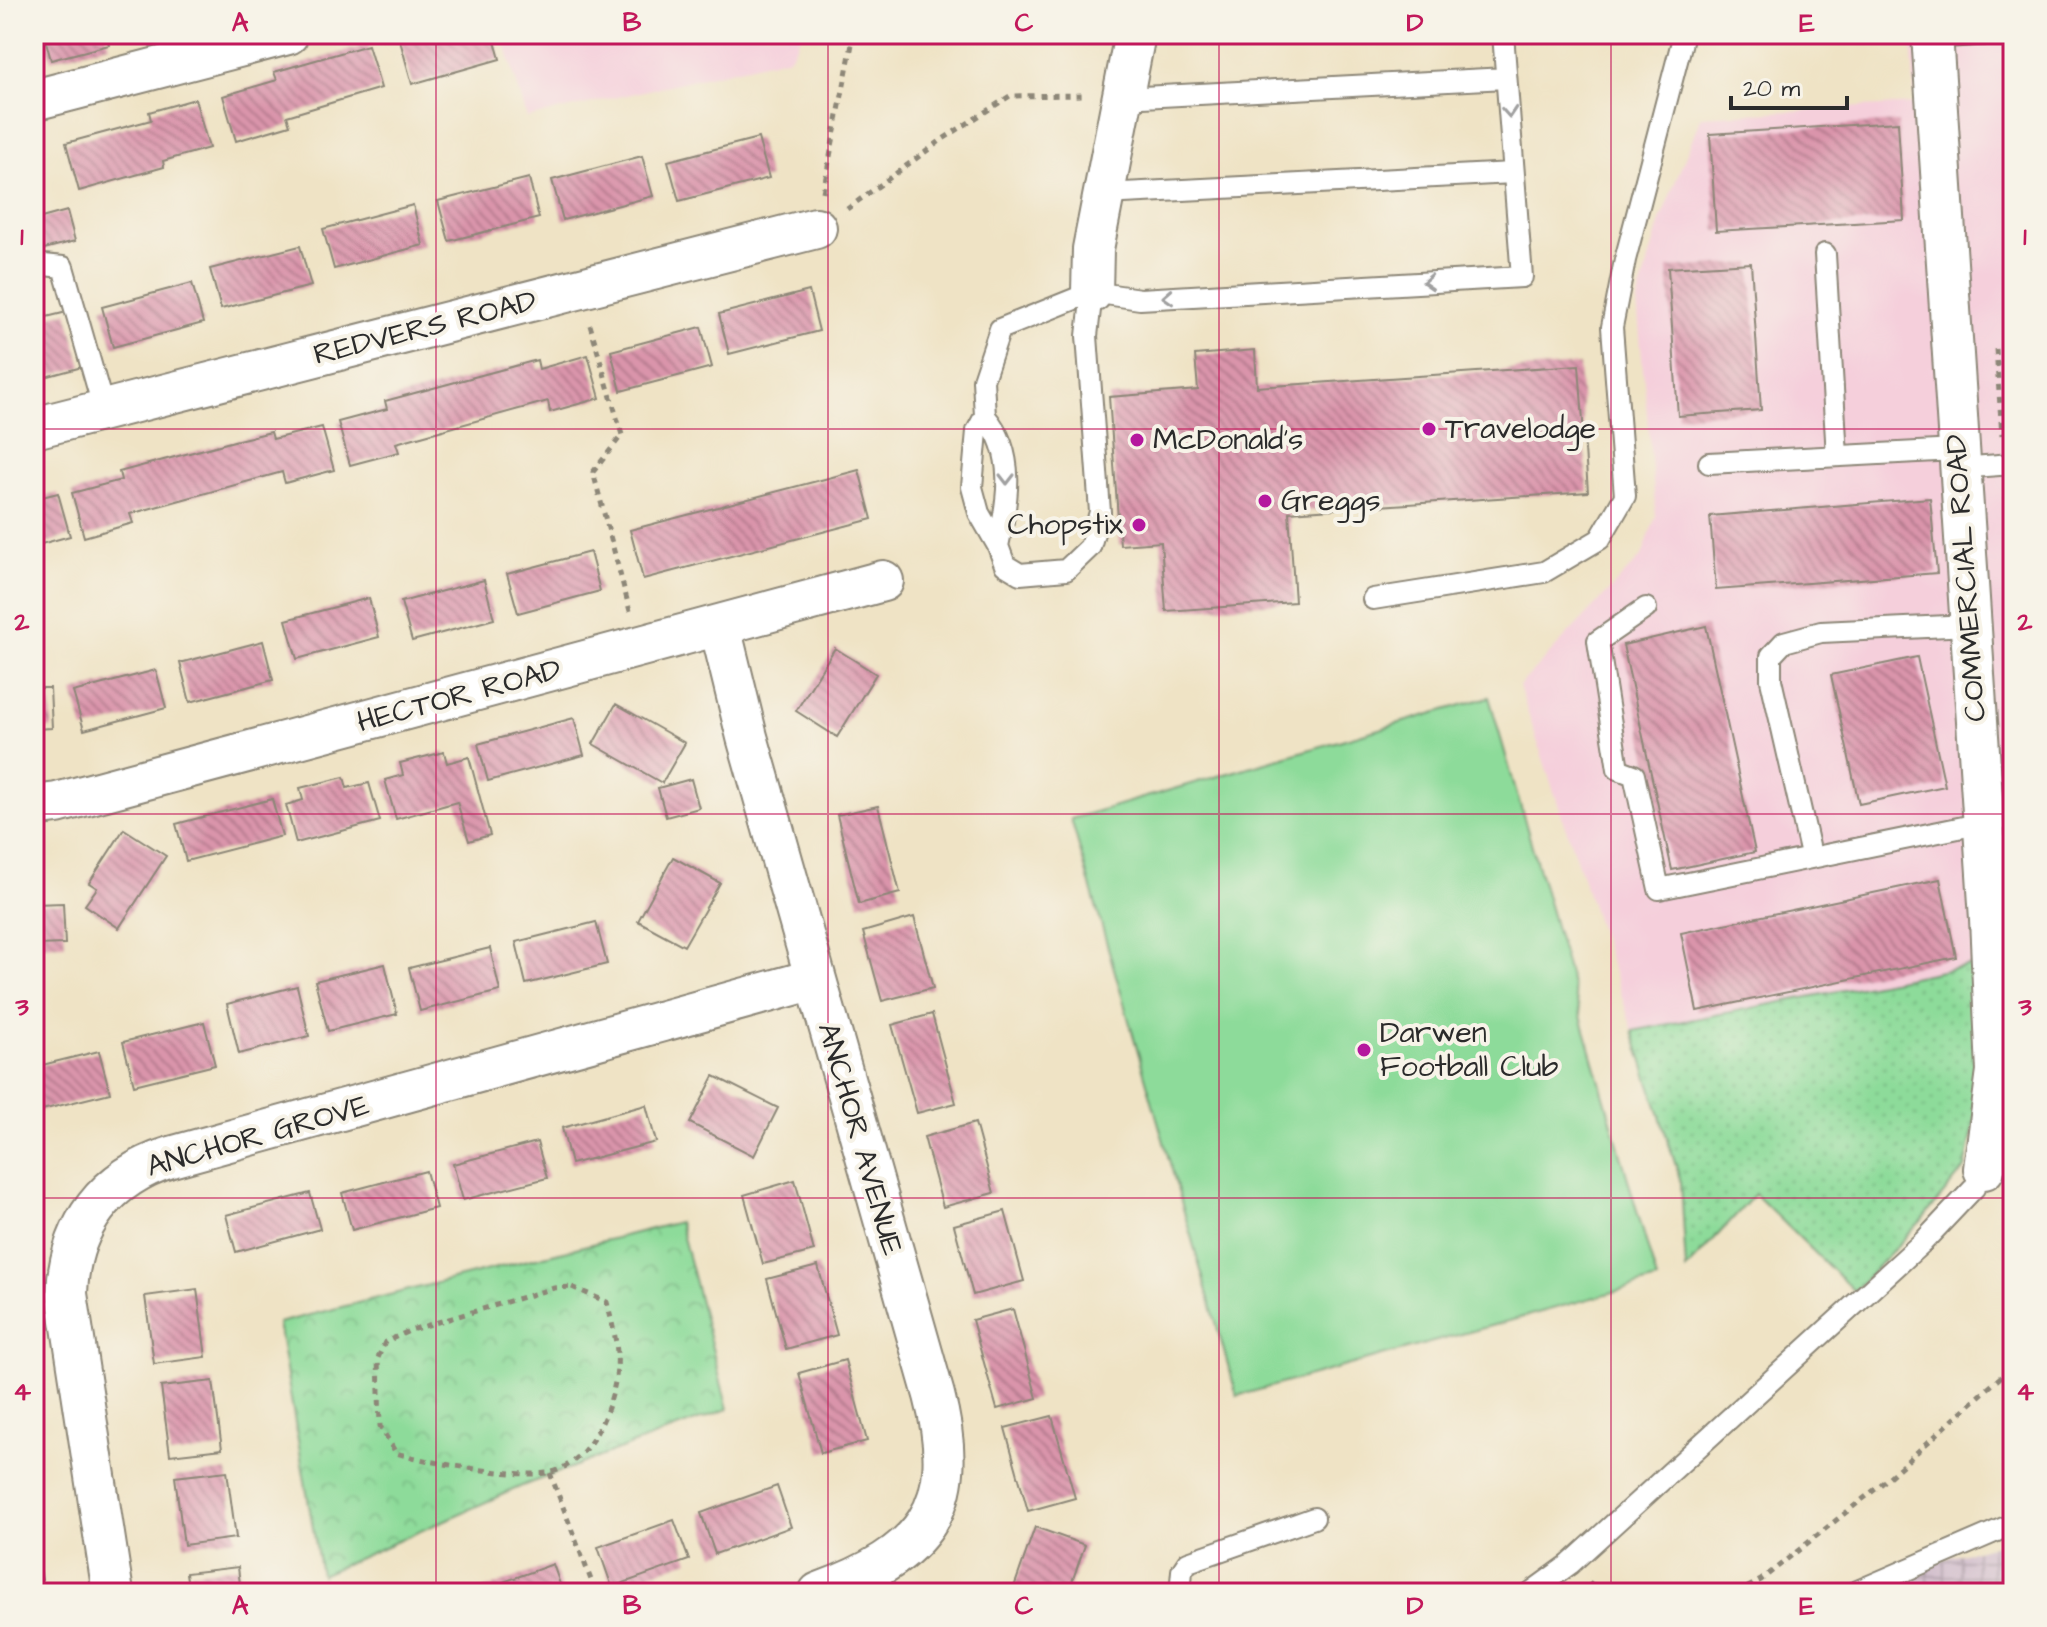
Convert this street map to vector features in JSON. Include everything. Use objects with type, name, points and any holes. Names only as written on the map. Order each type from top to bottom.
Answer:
[{"type":"street","points":[[34,100],[288,34]]},
{"type":"street","points":[[1092,292],[1093,249],[1135,34]]},
{"type":"street","name":"COMMERCIAL ROAD","points":[[1932,36],[1957,459],[1983,823],[2005,1063],[1998,1163]]},
{"type":"street","name":"REDVERS ROAD","points":[[34,428],[816,228]]},
{"type":"street","name":"HECTOR ROAD","points":[[34,806],[57,803],[883,581]]},
{"type":"street","name":"ANCHOR AVENUE","points":[[720,627],[815,979],[934,1395],[945,1448],[944,1475],[937,1502],[911,1543],[878,1569],[819,1593]]},
{"type":"street","name":"ANCHOR GROVE","points":[[113,1593],[67,1294],[73,1246],[90,1214],[112,1188],[150,1164],[171,1157],[815,979]]},
{"type":"lane","points":[[1092,292],[1087,336],[1100,512],[1090,547],[1066,570],[1020,574],[1005,565],[979,513],[972,487],[977,431],[985,416],[983,380],[1000,329],[1092,292],[1140,299],[1522,277],[1503,34]]},
{"type":"lane","points":[[1373,599],[1544,572],[1600,539],[1625,496],[1612,327],[1625,260],[1684,34]]},
{"type":"lane","points":[[1932,36],[1990,34]]},
{"type":"lane","points":[[1123,98],[1506,78]]},
{"type":"lane","points":[[1104,194],[1513,173]]},
{"type":"lane","points":[[1825,254],[1837,456]]},
{"type":"lane","points":[[34,264],[63,267],[104,410]]},
{"type":"lane","points":[[985,416],[997,430],[1007,461],[1007,506],[998,546]]},
{"type":"lane","points":[[1709,463],[1837,456],[1957,459],[2013,464]]},
{"type":"lane","points":[[1646,608],[1598,641],[1618,769],[1634,775],[1659,889],[1811,855],[1983,823]]},
{"type":"lane","points":[[1811,855],[1771,680],[1771,656],[1784,642],[1821,632],[1969,625]]},
{"type":"lane","points":[[1530,1593],[1570,1564],[1923,1242],[1998,1163]]},
{"type":"lane","points":[[1180,1593],[1182,1571],[1188,1562],[1314,1518]]},
{"type":"lane","points":[[1853,1593],[2013,1524]]},
{"type":"path","points":[[816,228],[854,34]]},
{"type":"path","points":[[816,228],[1010,96],[1062,94],[1123,98]]},
{"type":"path","points":[[580,289],[622,435],[593,472],[640,647]]},
{"type":"path","points":[[572,1287],[607,1302],[617,1366],[611,1402],[584,1451],[550,1473],[427,1463],[396,1453],[380,1426],[378,1358],[385,1342],[411,1330],[554,1288],[572,1287]]},
{"type":"path","points":[[1737,1593],[1761,1580],[1878,1487],[2013,1366]]},
{"type":"path","points":[[550,1473],[596,1593]]},
{"type":"shaded area","points":[[502,34],[802,34],[790,57],[527,118]]},
{"type":"shaded area","points":[[1911,34],[2013,34],[2013,948],[1968,967],[1633,1031],[1519,686],[1642,556],[1656,516],[1637,302],[1660,221],[1701,116],[1915,104]]},
{"type":"shaded area","points":[[2013,1540],[2013,1593],[1817,1593]]},
{"type":"green space","name":"Darwen Football Club","points":[[1489,697],[1657,1280],[1237,1396],[1071,819]]},
{"type":"green space","points":[[1973,965],[1982,1088],[1965,1168],[1922,1220],[1854,1291],[1755,1194],[1686,1270],[1681,1182],[1633,1031]]},
{"type":"green space","points":[[679,1222],[728,1409],[522,1486],[321,1575],[278,1323]]},
{"type":"building","points":[[37,34],[106,34],[109,45],[51,60],[45,38],[39,40]]},
{"type":"building","points":[[409,34],[493,34],[500,59],[412,84],[399,37]]},
{"type":"building","points":[[368,45],[381,88],[287,116],[290,125],[236,141],[223,96],[277,80],[274,72]]},
{"type":"building","points":[[195,99],[209,148],[163,161],[164,167],[79,191],[66,143],[151,120],[149,112]]},
{"type":"building","points":[[1898,122],[1904,220],[1716,231],[1710,134]]},
{"type":"building","points":[[758,138],[769,178],[679,201],[668,161]]},
{"type":"building","points":[[642,156],[653,196],[563,220],[552,180]]},
{"type":"building","points":[[529,178],[539,218],[449,241],[438,201]]},
{"type":"building","points":[[413,205],[423,245],[334,269],[323,229]]},
{"type":"building","points":[[67,211],[75,241],[40,250],[34,220]]},
{"type":"building","points":[[300,246],[311,286],[221,309],[210,269]]},
{"type":"building","points":[[1751,263],[1761,410],[1678,416],[1668,268]]},
{"type":"building","points":[[192,283],[203,323],[113,347],[102,307]]},
{"type":"building","points":[[809,291],[819,331],[729,354],[719,314]]},
{"type":"building","points":[[67,312],[82,367],[34,380],[34,320]]},
{"type":"building","points":[[701,327],[712,367],[621,391],[611,351]]},
{"type":"building","points":[[1255,350],[1257,387],[1579,365],[1588,492],[1289,512],[1295,602],[1166,611],[1161,542],[1120,545],[1109,397],[1198,390],[1195,355]]},
{"type":"building","points":[[588,355],[600,398],[550,412],[548,401],[396,443],[399,452],[350,465],[338,422],[387,409],[385,401],[537,360],[539,369]]},
{"type":"building","points":[[322,427],[334,470],[285,483],[282,472],[130,514],[133,523],[84,537],[72,493],[121,480],[119,472],[234,441],[271,432],[273,439]]},
{"type":"building","points":[[859,470],[872,519],[643,579],[630,530]]},
{"type":"building","points":[[58,493],[70,536],[34,546],[34,499]]},
{"type":"building","points":[[1930,498],[1937,573],[1716,590],[1710,516]]},
{"type":"building","points":[[590,552],[600,591],[518,613],[507,574]]},
{"type":"building","points":[[484,580],[494,619],[412,641],[401,602]]},
{"type":"building","points":[[369,598],[379,637],[297,659],[286,620]]},
{"type":"building","points":[[1706,626],[1755,852],[1672,870],[1623,645]]},
{"type":"building","points":[[263,641],[273,680],[190,702],[180,663]]},
{"type":"building","points":[[835,648],[876,674],[837,737],[796,711]]},
{"type":"building","points":[[1917,657],[1945,786],[1859,804],[1831,675]]},
{"type":"building","points":[[156,670],[166,708],[84,730],[73,692]]},
{"type":"building","points":[[34,688],[50,688],[52,728],[34,729]]},
{"type":"building","points":[[616,704],[685,743],[662,783],[593,744]]},
{"type":"building","points":[[574,718],[584,755],[488,781],[478,744]]},
{"type":"building","points":[[444,752],[447,763],[469,757],[490,835],[469,841],[457,802],[396,819],[385,780],[403,775],[400,763]]},
{"type":"building","points":[[344,777],[347,788],[369,783],[380,821],[296,843],[286,805],[303,800],[300,788]]},
{"type":"building","points":[[691,779],[699,808],[666,817],[658,788]]},
{"type":"building","points":[[272,799],[282,836],[186,861],[176,824]]},
{"type":"building","points":[[878,806],[900,893],[859,904],[837,815]]},
{"type":"building","points":[[124,829],[166,856],[119,928],[85,905],[97,888],[89,883]]},
{"type":"building","points":[[673,857],[720,883],[684,946],[638,921]]},
{"type":"building","points":[[1940,879],[1956,957],[1697,1011],[1681,933]]},
{"type":"building","points":[[63,903],[65,944],[34,945],[34,904]]},
{"type":"building","points":[[914,917],[933,988],[882,1001],[863,932]]},
{"type":"building","points":[[596,922],[607,964],[526,984],[516,942]]},
{"type":"building","points":[[490,948],[500,991],[420,1011],[409,968]]},
{"type":"building","points":[[385,964],[397,1014],[328,1031],[315,981]]},
{"type":"building","points":[[297,986],[309,1036],[239,1054],[227,1004]]},
{"type":"building","points":[[932,1014],[956,1103],[917,1113],[892,1025]]},
{"type":"building","points":[[204,1022],[215,1065],[134,1085],[123,1042]]},
{"type":"building","points":[[99,1051],[110,1093],[34,1112],[34,1067]]},
{"type":"building","points":[[714,1076],[778,1108],[754,1156],[690,1123]]},
{"type":"building","points":[[646,1105],[656,1142],[571,1164],[562,1128]]},
{"type":"building","points":[[975,1123],[994,1193],[943,1207],[924,1137]]},
{"type":"building","points":[[537,1142],[547,1178],[463,1200],[453,1164]]},
{"type":"building","points":[[426,1171],[436,1208],[352,1230],[342,1193]]},
{"type":"building","points":[[795,1180],[814,1251],[763,1264],[744,1195]]},
{"type":"building","points":[[310,1193],[320,1229],[236,1252],[226,1215]]},
{"type":"building","points":[[1005,1211],[1024,1281],[973,1295],[954,1225]]},
{"type":"building","points":[[818,1266],[837,1335],[786,1349],[767,1279]]},
{"type":"building","points":[[197,1289],[206,1357],[154,1364],[145,1296]]},
{"type":"building","points":[[1013,1309],[1037,1398],[997,1409],[972,1320]]},
{"type":"building","points":[[845,1360],[867,1441],[821,1453],[799,1373]]},
{"type":"building","points":[[213,1381],[222,1449],[170,1455],[161,1387]]},
{"type":"building","points":[[1052,1416],[1075,1498],[1028,1511],[1005,1428]]},
{"type":"building","points":[[227,1471],[236,1538],[184,1545],[175,1477]]},
{"type":"building","points":[[777,1486],[791,1527],[715,1554],[701,1513]]},
{"type":"building","points":[[674,1520],[689,1560],[612,1587],[598,1547]]},
{"type":"building","points":[[1035,1527],[1085,1545],[1068,1593],[1012,1593]]},
{"type":"building","points":[[34,1543],[42,1580],[34,1581]]},
{"type":"building","points":[[553,1564],[563,1593],[473,1593]]},
{"type":"building","points":[[238,1567],[241,1593],[189,1593],[186,1573]]},
{"type":"place","name":"Travelodge","points":[[1429,429]]},
{"type":"place","name":"McDonald's","points":[[1137,440]]},
{"type":"place","name":"Greggs","points":[[1265,501]]},
{"type":"place","name":"Chopstix","points":[[1139,525]]},
{"type":"place","name":"Darwen Football Club","points":[[1364,1050]]}]
